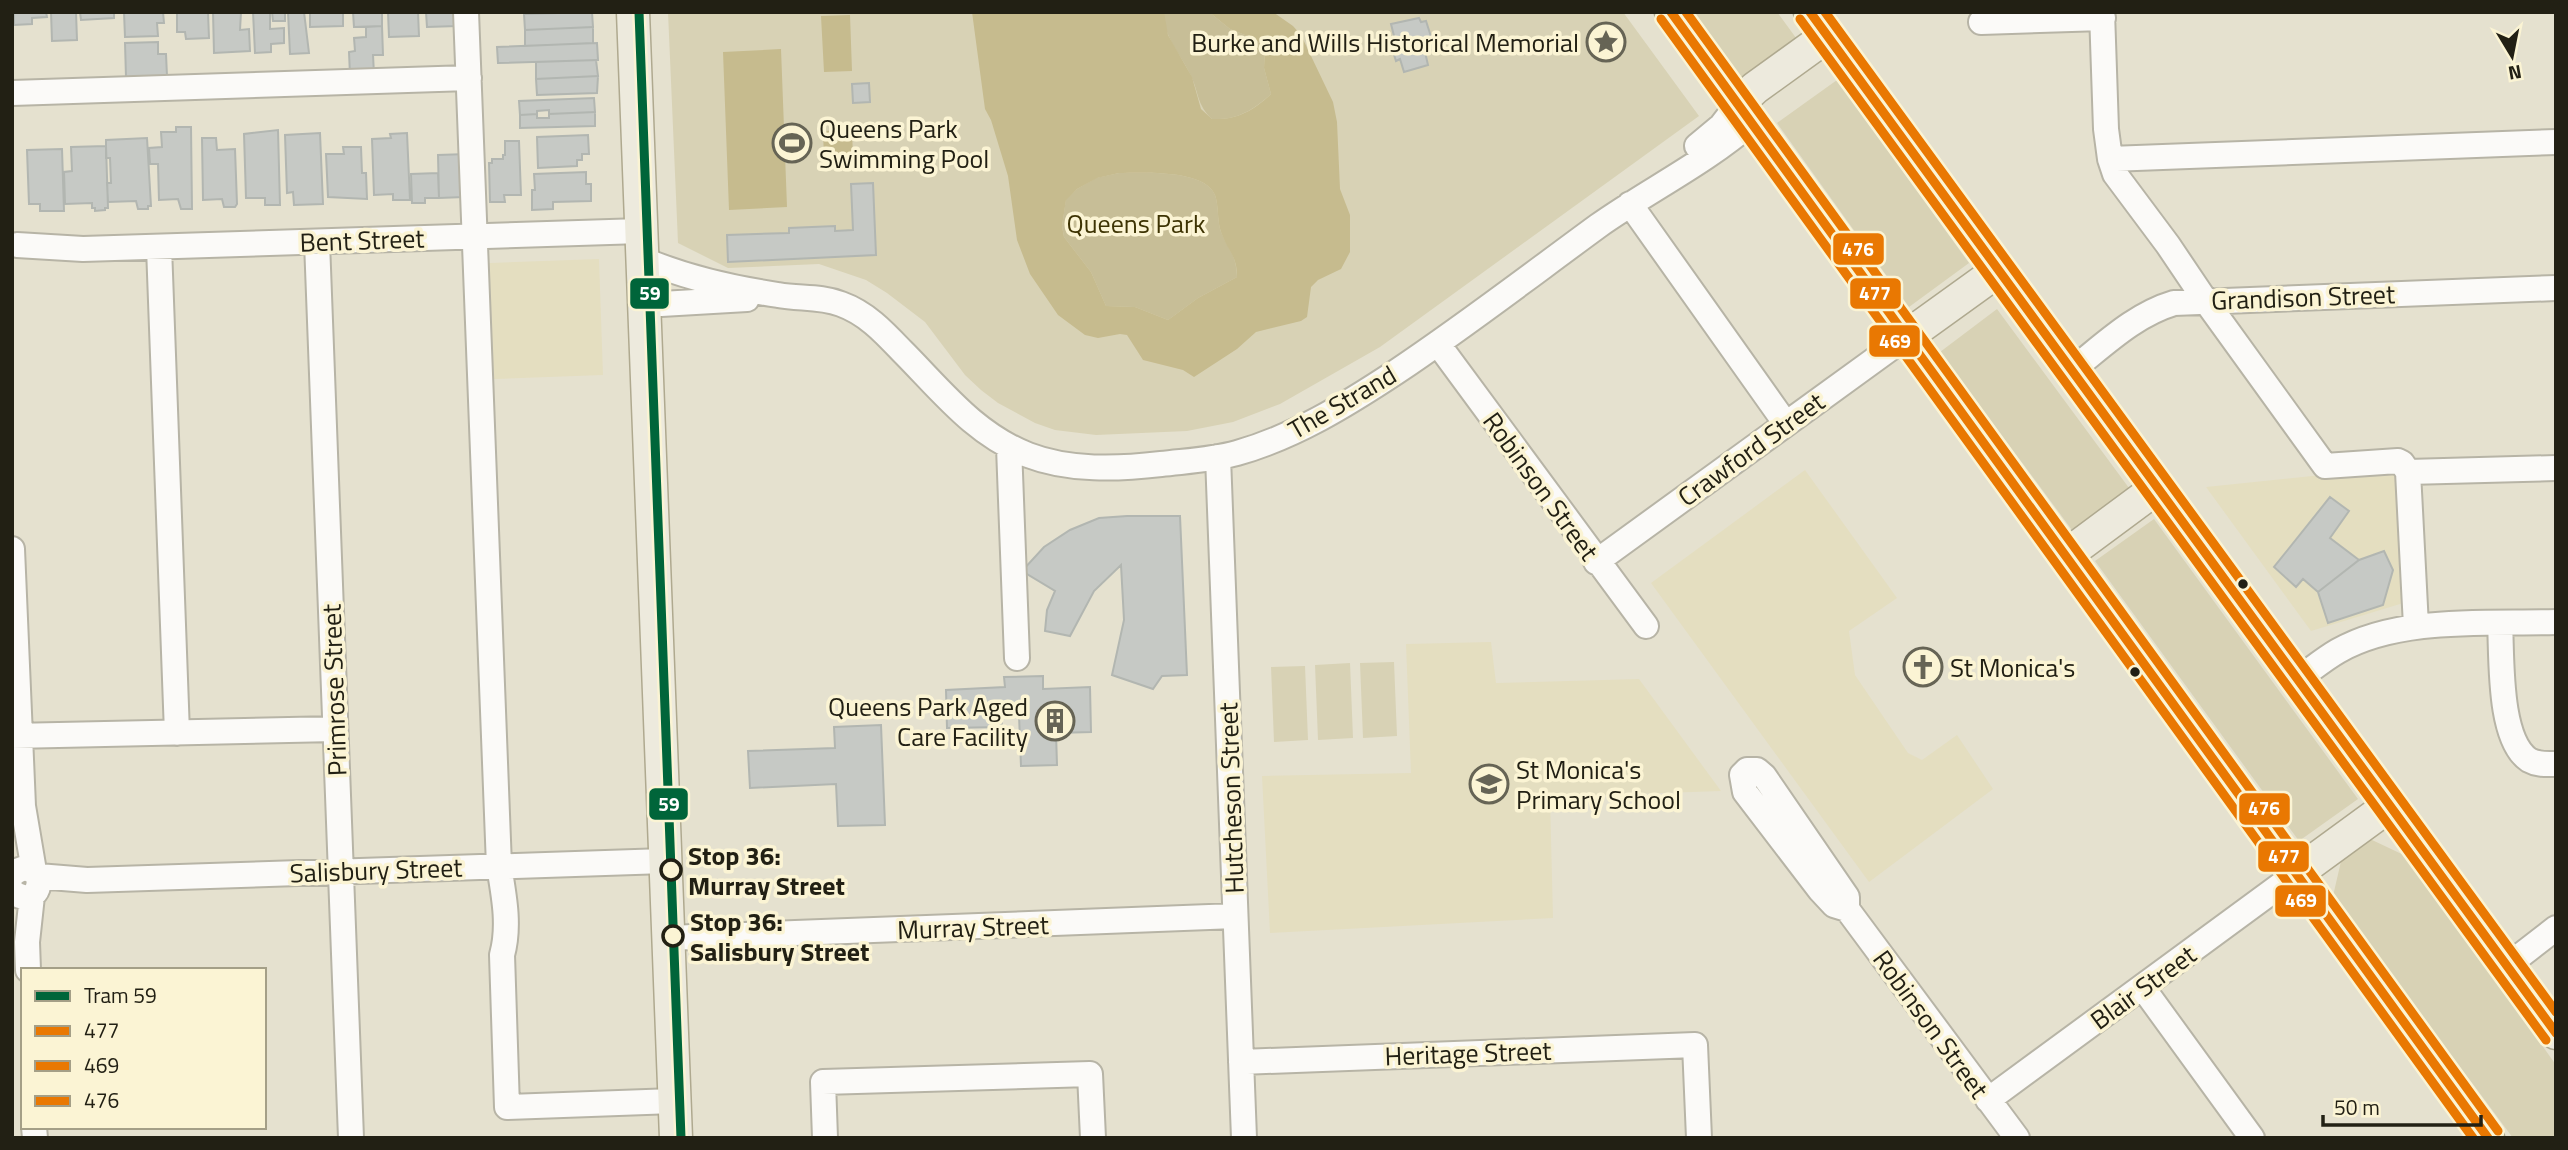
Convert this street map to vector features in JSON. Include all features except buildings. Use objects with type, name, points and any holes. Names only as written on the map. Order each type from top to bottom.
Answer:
[{"type":"main road","points":[[633,12],[676,1138]]},
{"type":"main road","points":[[1671,12],[2488,1138]]},
{"type":"main road","points":[[1745,113],[1755,88],[1825,33],[2556,1033]]},
{"type":"main road","points":[[1906,337],[1999,270]]},
{"type":"main road","points":[[2066,556],[2158,487]]},
{"type":"main road","points":[[2297,873],[2390,805]]},
{"type":"street","points":[[466,12],[499,866],[506,912],[506,939],[502,955],[508,1107],[674,1101]]},
{"type":"street","points":[[1981,22],[2103,15],[2106,129],[2115,174],[2325,466],[2398,461],[2408,472],[2416,626]]},
{"type":"street","points":[[12,93],[469,78]]},
{"type":"street","name":"The Strand","points":[[644,305],[782,296],[820,298],[839,303],[864,314],[960,412],[980,429],[1009,447],[1046,461],[1072,466],[1137,467],[1218,457],[1258,446],[1309,424],[1375,386],[1438,344],[1630,204],[1725,144],[1745,113]]},
{"type":"street","points":[[2110,159],[2556,142]]},
{"type":"street","points":[[1630,204],[1786,424]]},
{"type":"street","name":"Bent Street","points":[[15,253],[474,236],[641,245]]},
{"type":"street","name":"Primrose Street","points":[[317,242],[351,1138]]},
{"type":"street","name":"The Strand","points":[[641,245],[698,280],[782,296]]},
{"type":"street","points":[[159,247],[177,733]]},
{"type":"street","name":"Grandison Street","points":[[2072,370],[2138,318],[2156,308],[2174,303],[2556,288]]},
{"type":"street","name":"Crawford Street","points":[[1596,562],[1906,337]]},
{"type":"street","name":"Robinson Street","points":[[1438,344],[1596,562],[1646,626]]},
{"type":"street","points":[[1009,447],[1017,658]]},
{"type":"street","name":"Hutcheson Street","points":[[1218,457],[1244,1138]]},
{"type":"street","points":[[2408,472],[2556,468]]},
{"type":"street","points":[[12,550],[16,736],[23,806],[28,968]]},
{"type":"street","points":[[2298,680],[2337,651],[2357,642],[2416,626],[2556,621]]},
{"type":"street","points":[[2500,623],[2504,709],[2516,742],[2531,761],[2541,765],[2556,764]]},
{"type":"street","points":[[16,736],[335,729]]},
{"type":"street","name":"Robinson Street","points":[[1847,909],[1834,905],[1820,890],[1745,792],[1742,775],[1747,770],[1757,770],[1764,776],[1847,897],[1847,909],[2017,1138]]},
{"type":"street","name":"Salisbury Street","points":[[25,883],[665,861]]},
{"type":"street","name":"Blair Street","points":[[1988,1100],[2297,873]]},
{"type":"street","name":"Murray Street","points":[[668,938],[1235,916]]},
{"type":"street","points":[[2507,966],[2556,928]]},
{"type":"street","points":[[2143,988],[2252,1138]]},
{"type":"street","name":"Heritage Street","points":[[1241,1062],[1695,1045],[1699,1138]]},
{"type":"street","points":[[825,1138],[823,1083],[1090,1074],[1093,1138]]},
{"type":"shaded area","points":[[972,12],[1164,12],[1168,35],[1192,77],[1201,109],[1212,119],[1229,118],[1244,113],[1271,94],[1264,68],[1265,49],[1255,39],[1230,29],[1209,12],[1273,12],[1301,35],[1333,102],[1337,122],[1340,189],[1350,215],[1350,252],[1341,269],[1318,280],[1311,287],[1307,317],[1301,321],[1256,332],[1237,349],[1194,377],[1183,370],[1143,360],[1127,335],[1098,338],[1085,335],[1058,315],[1030,274],[1017,240],[1008,176],[991,120],[985,109]],"holes":[[[1119,173],[1172,174],[1199,181],[1209,187],[1215,195],[1221,232],[1234,258],[1237,277],[1198,298],[1168,320],[1135,307],[1106,306],[1091,272],[1064,237],[1062,226],[1066,200],[1077,189],[1097,178]]]},
{"type":"shaded area","points":[[850,15],[852,71],[824,72],[821,16]]},
{"type":"shaded area","points":[[781,49],[787,207],[729,210],[723,52]]},
{"type":"shaded area","points":[[852,130],[853,157],[824,159],[823,131]]},
{"type":"shaded area","points":[[599,259],[603,375],[469,380],[464,264]]},
{"type":"shaded area","points":[[2398,467],[2410,601],[2311,631],[2206,487]]},
{"type":"shaded area","name":"St Monica's Primary School","points":[[1805,470],[1897,598],[1849,631],[1855,675],[1908,753],[1922,760],[1957,735],[1993,789],[1869,882],[1651,583]]},
{"type":"shaded area","name":"St Monica's Primary School","points":[[1491,642],[1496,683],[1639,679],[1721,791],[1550,797],[1553,918],[1270,933],[1262,776],[1411,773],[1406,644]]},
{"type":"green space","name":"Queens Park","points":[[668,12],[1623,12],[1699,116],[1380,347],[1280,404],[1233,422],[1187,431],[1096,435],[1055,430],[1035,423],[998,403],[965,375],[925,322],[866,280],[819,264],[728,268],[678,243]]},
{"type":"green space","points":[[1164,12],[1209,12],[1230,29],[1255,39],[1265,49],[1264,68],[1271,94],[1244,113],[1229,118],[1212,119],[1200,103],[1193,80],[1169,36]]},
{"type":"green space","points":[[1691,12],[1777,12],[1799,42],[1743,83]]},
{"type":"green space","points":[[1837,80],[1969,263],[1909,307],[1777,123]]},
{"type":"green space","points":[[1119,173],[1172,174],[1199,181],[1209,187],[1215,195],[1220,228],[1234,257],[1237,277],[1198,298],[1168,320],[1135,307],[1106,306],[1091,272],[1064,237],[1062,226],[1066,199],[1096,178]]},
{"type":"green space","points":[[1997,309],[2129,488],[2072,530],[1940,352]]},
{"type":"green space","points":[[2154,519],[2358,799],[2299,841],[2095,561]]},
{"type":"green space","points":[[1394,662],[1397,736],[1363,738],[1360,663]]},
{"type":"green space","points":[[1350,663],[1353,738],[1318,740],[1315,665]]},
{"type":"green space","points":[[1305,666],[1308,740],[1274,742],[1271,667]]},
{"type":"green space","points":[[2370,839],[2408,857],[2556,1065],[2556,1138],[2513,1138],[2333,896],[2342,857]]},
{"type":"tram line","name":"59","points":[[639,12],[681,1138]]},
{"type":"transit line","name":"477","points":[[1671,12],[2488,1138]]},
{"type":"transit line","name":"476","points":[[1686,12],[2498,1131]]},
{"type":"transit line","name":"477","points":[[1810,12],[2556,1033]]},
{"type":"transit line","name":"476","points":[[1825,12],[2556,1012]]},
{"type":"transit line","name":"469","points":[[1661,19],[2473,1138]]},
{"type":"transit line","name":"469","points":[[1800,19],[2546,1040]]},
{"type":"place","name":"Burke and Wills Historical Memorial","points":[[1606,42]]},
{"type":"place","name":"Queens Park Swimming Pool","points":[[792,143]]},
{"type":"place","name":"St Monica's","points":[[1923,667]]},
{"type":"place","name":"Queens Park Aged Care Facility","points":[[1055,721]]},
{"type":"place","name":"St Monica's Primary School","points":[[1489,784]]},
{"type":"place","name":"Stop 36: Murray Street","points":[[671,870]]},
{"type":"place","name":"Stop 36: Salisbury Street","points":[[673,936]]}]
